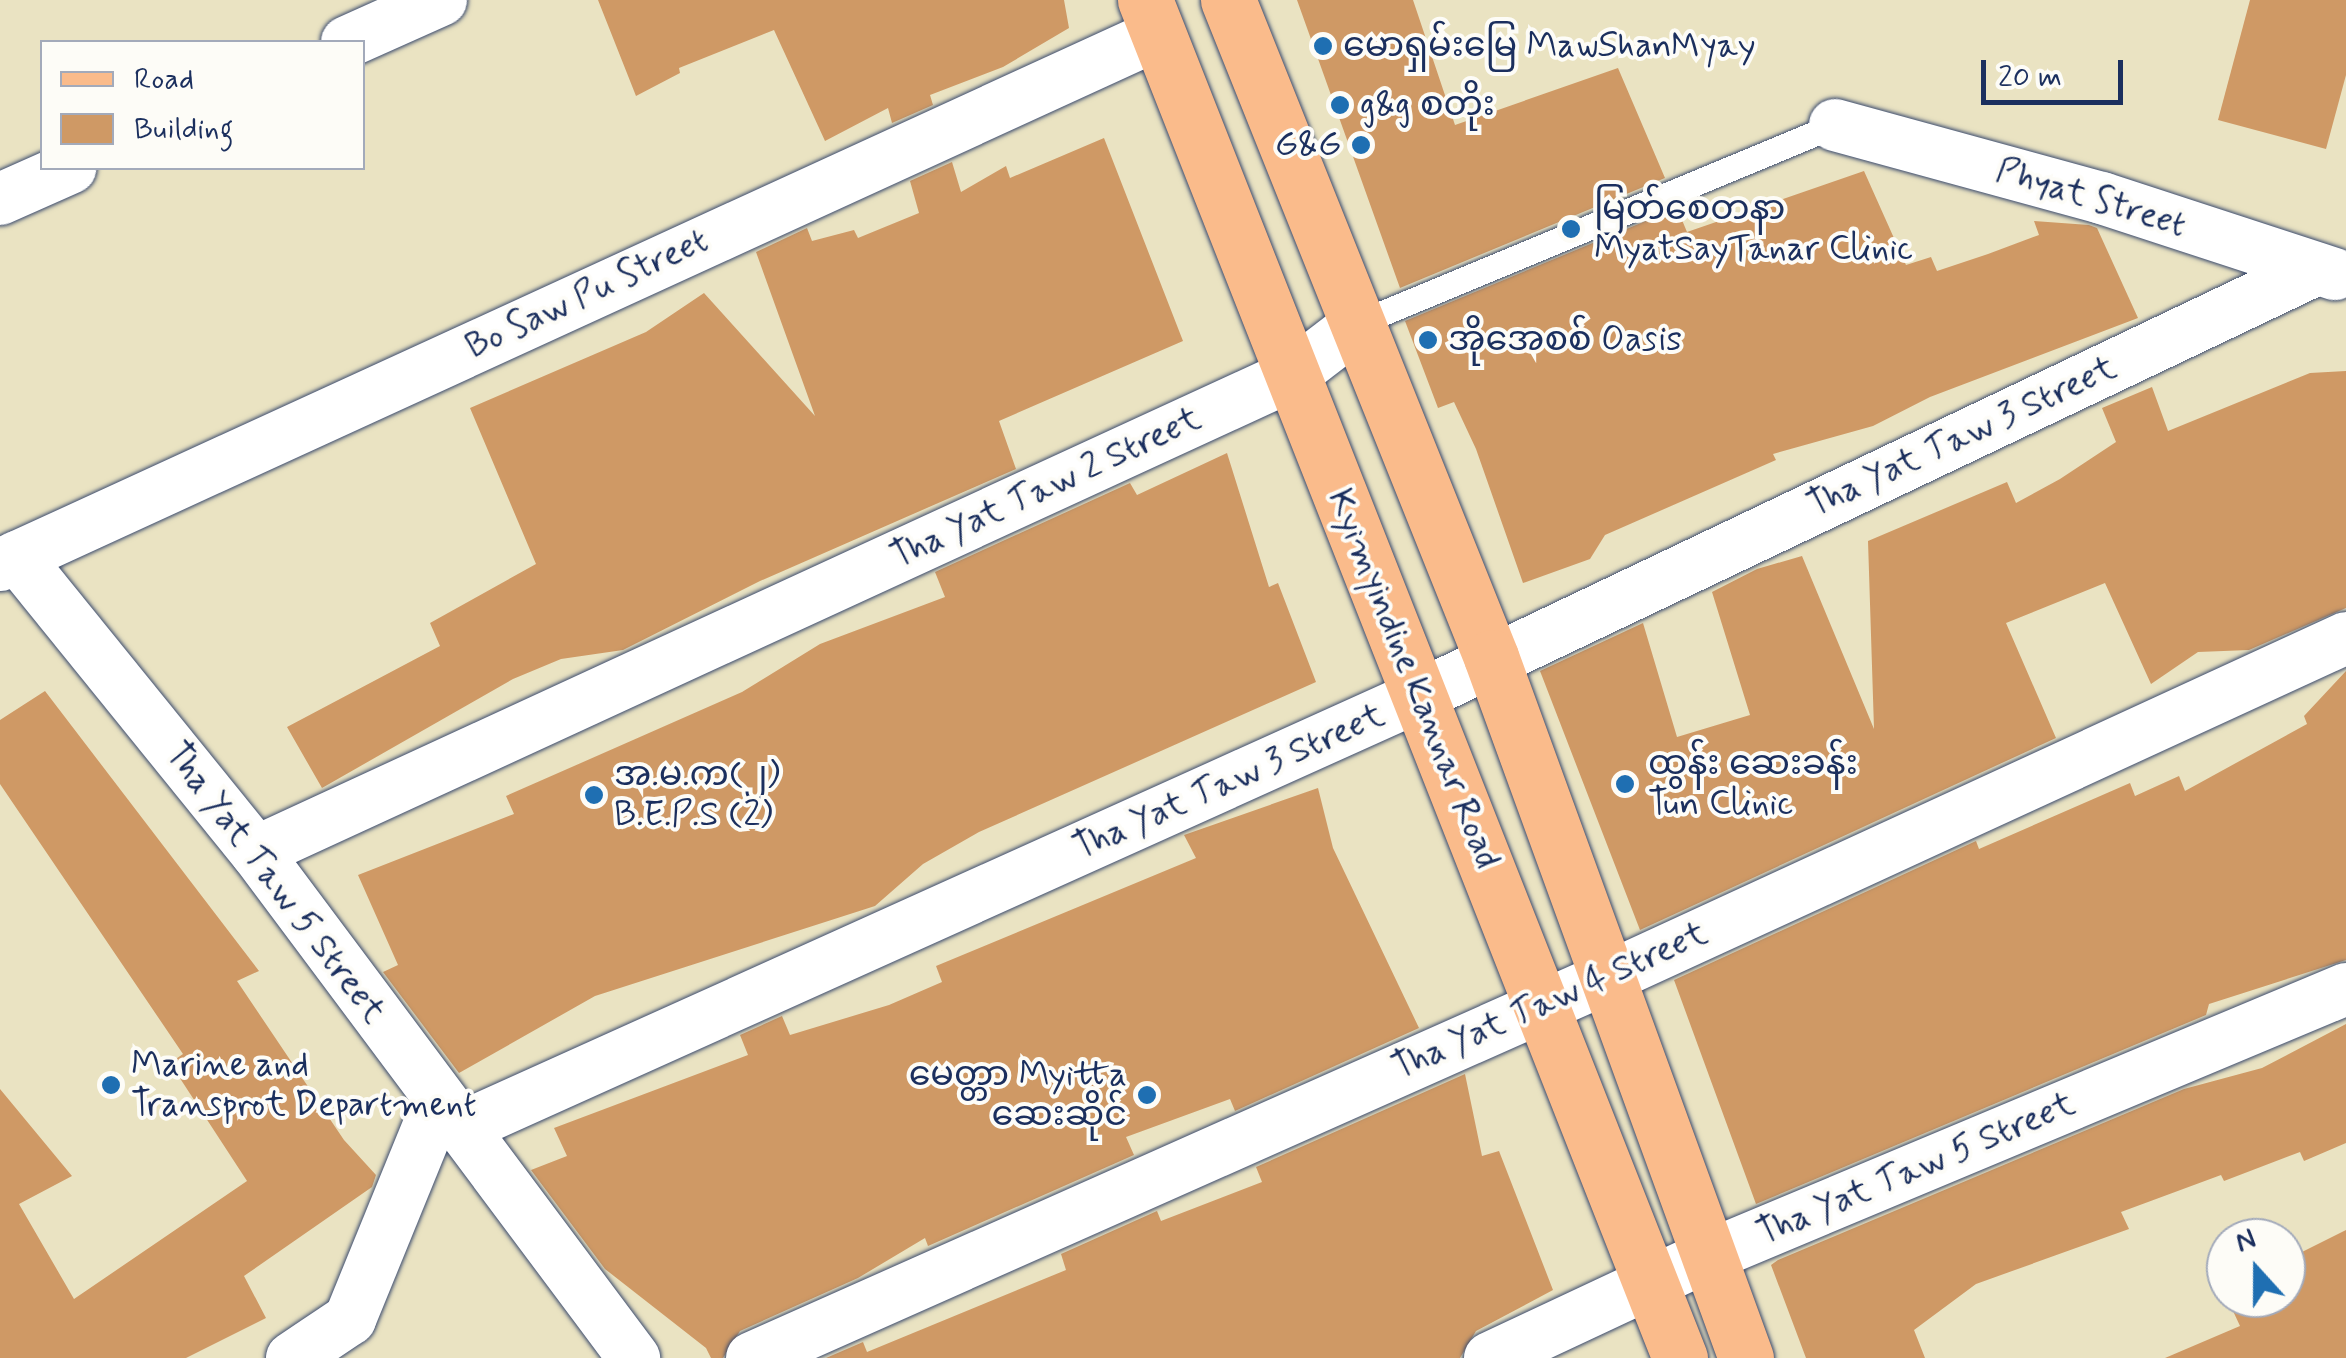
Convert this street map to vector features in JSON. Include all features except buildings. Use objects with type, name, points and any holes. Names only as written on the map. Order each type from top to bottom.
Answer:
[{"type":"main road","points":[[1228,0],[1361,322],[1491,657],[1706,1257],[1746,1358]]},
{"type":"main road","name":"Kyimyindine Kannar Road","points":[[1152,17],[1544,1003],[1680,1358]]},
{"type":"street","points":[[352,40],[442,0]]},
{"type":"street","name":"Bo Saw Pu Street","points":[[8,561],[1152,17]]},
{"type":"street","name":"Phyat Street","points":[[1835,125],[2102,198],[2331,273]]},
{"type":"street","points":[[0,199],[65,170]]},
{"type":"street","name":"Tha Yat Taw 3 Street","points":[[450,1114],[1419,696],[1491,657],[2331,273]]},
{"type":"street","name":"Tha Yat Taw 2 Street","points":[[256,852],[1292,375],[1361,322]]},
{"type":"street","name":"Tha Yat Taw 5 Street","points":[[8,561],[256,852],[634,1358]]},
{"type":"street","name":"Tha Yat Taw 4 Street","points":[[752,1358],[1608,977],[2346,638]]},
{"type":"street","name":"Tha Yat Taw 5 Street","points":[[1490,1358],[1652,1280],[2346,990]]},
{"type":"street","points":[[292,1358],[350,1319],[450,1114]]},
{"type":"lane","name":"Tha Yat Taw 2 Street","points":[[1361,322],[1835,125]]},
{"type":"place","name":"မောရှမ်းမြေ MawShanMyay","points":[[1323,46]]},
{"type":"place","name":"g&g စတိုး","points":[[1340,105]]},
{"type":"place","name":"G&G","points":[[1361,145]]},
{"type":"place","name":"မြတ်စေတနာ MyatSayTanar Clinic","points":[[1571,229]]},
{"type":"place","name":"အိုအေစစ် Oasis","points":[[1428,340]]},
{"type":"place","name":"ထွန်း ဆေးခန်း Tun Clinic","points":[[1625,784]]},
{"type":"place","name":"အ.မ.က(၂) B.E.P.S (2)","points":[[594,795]]},
{"type":"place","name":"Marine and Transprot Department","points":[[111,1085]]},
{"type":"place","name":"မေတ္တာ Myitta ဆေးဆိုင်","points":[[1147,1095]]}]
